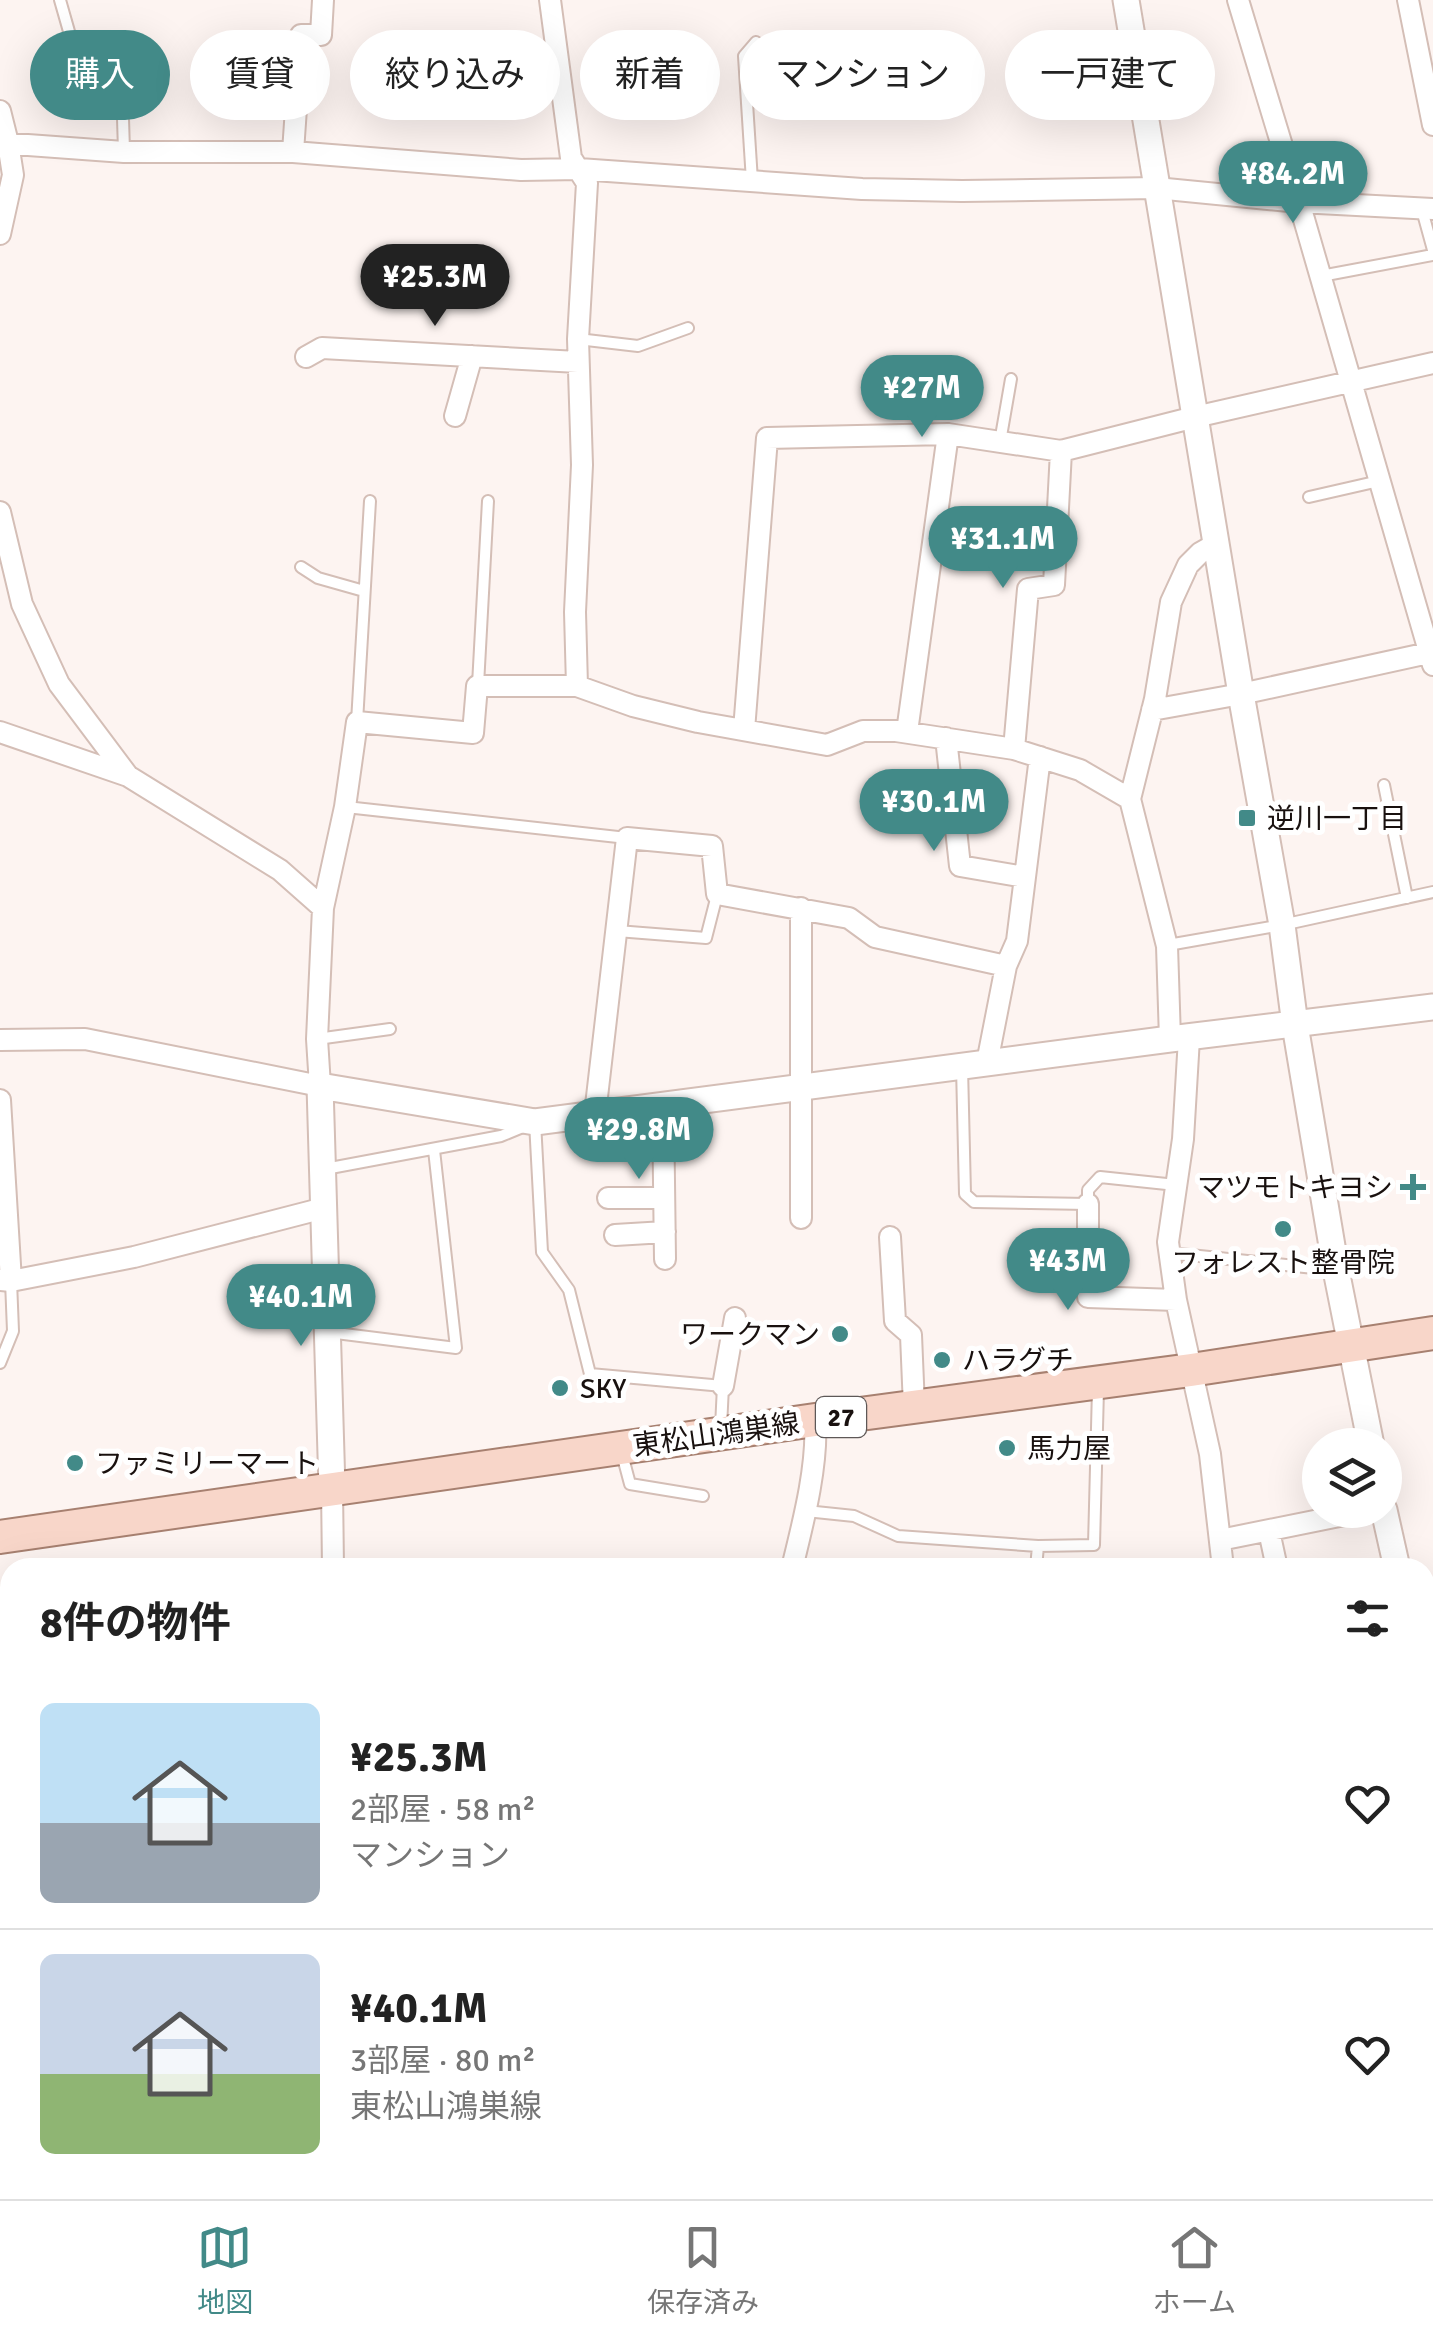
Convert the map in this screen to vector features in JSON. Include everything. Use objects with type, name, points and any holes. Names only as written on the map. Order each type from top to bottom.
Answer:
[{"type":"main road","name":"東松山鴻巣線","points":[[0,1537],[1433,1333]]},
{"type":"street","points":[[293,152],[301,35],[321,35],[324,0]]},
{"type":"street","points":[[550,0],[571,158],[587,184],[578,339],[582,465],[575,612],[576,686]]},
{"type":"street","points":[[1126,0],[1282,925],[1336,1270],[1368,1428]]},
{"type":"street","points":[[1152,710],[1432,657],[1238,0]]},
{"type":"street","points":[[1408,0],[1433,125]]},
{"type":"street","points":[[0,111],[13,175],[0,234]]},
{"type":"street","points":[[4,143],[124,152],[293,152],[521,170],[579,169],[862,189],[1156,188],[1428,209]]},
{"type":"street","points":[[306,356],[322,348],[578,362]]},
{"type":"street","points":[[455,416],[472,356]]},
{"type":"street","points":[[744,730],[767,438],[948,434],[1061,451],[1433,363]]},
{"type":"street","points":[[907,732],[948,434]]},
{"type":"street","points":[[1014,749],[1028,589],[1054,585],[1061,451]]},
{"type":"street","points":[[0,512],[22,604],[59,684],[128,776]]},
{"type":"street","points":[[1216,544],[1188,565],[1171,602],[1152,710],[1130,799],[1167,946],[1179,1038],[1183,1138],[1168,1242],[1176,1300],[1210,1454],[1221,1558]]},
{"type":"street","points":[[333,1558],[324,1169],[317,1039],[323,908],[345,807],[357,722],[473,734],[478,686],[576,686],[633,706],[826,745],[863,731],[907,732],[1014,749],[1080,770],[1130,799]]},
{"type":"street","points":[[0,732],[128,776],[280,870],[323,908]]},
{"type":"street","points":[[946,738],[960,866],[1025,877]]},
{"type":"street","points":[[974,1065],[1017,941],[1040,757]]},
{"type":"street","points":[[595,1114],[626,838],[712,846],[718,894],[849,918],[874,937],[1006,966]]},
{"type":"street","points":[[800,908],[801,1218]]},
{"type":"street","points":[[0,1040],[85,1039],[320,1086],[535,1122],[1433,1007]]},
{"type":"street","points":[[0,1100],[5,1280],[134,1257],[324,1208]]},
{"type":"street","points":[[662,1105],[665,1259]]},
{"type":"street","points":[[608,1198],[664,1198]]},
{"type":"street","points":[[1088,1204],[1088,1298],[1176,1300]]},
{"type":"street","points":[[615,1236],[664,1232]]},
{"type":"street","points":[[890,1237],[895,1321],[911,1335],[914,1407]]},
{"type":"street","points":[[723,1386],[735,1318]]},
{"type":"street","points":[[794,1558],[806,1511],[815,1420]]},
{"type":"street","points":[[1220,1540],[1302,1524]]},
{"type":"street","points":[[1388,1528],[1395,1558]]},
{"type":"street","points":[[1268,1531],[1275,1558]]},
{"type":"lane","points":[[60,0],[70,35],[73,81],[122,86],[124,152]]},
{"type":"lane","points":[[748,120],[752,182]]},
{"type":"lane","points":[[1321,276],[1433,253],[1428,209]]},
{"type":"lane","points":[[578,339],[638,346],[688,328]]},
{"type":"lane","points":[[1000,442],[1011,378]]},
{"type":"lane","points":[[1309,497],[1380,481]]},
{"type":"lane","points":[[478,686],[488,501]]},
{"type":"lane","points":[[357,722],[370,502]]},
{"type":"lane","points":[[301,567],[318,578],[364,592]]},
{"type":"lane","points":[[1384,785],[1407,898]]},
{"type":"lane","points":[[345,807],[626,838]]},
{"type":"lane","points":[[1167,946],[1433,892]]},
{"type":"lane","points":[[617,931],[706,938],[718,894]]},
{"type":"lane","points":[[317,1039],[390,1028]]},
{"type":"lane","points":[[974,1065],[965,1194],[974,1202],[1088,1204],[1088,1190],[1100,1177],[1176,1185]]},
{"type":"lane","points":[[324,1169],[501,1136],[535,1122],[542,1252],[569,1290],[590,1374],[723,1386],[722,1434]]},
{"type":"lane","points":[[328,1332],[456,1348],[434,1150]]},
{"type":"lane","points":[[1170,1253],[1336,1270]]},
{"type":"lane","points":[[0,1363],[12,1331],[5,1280]]},
{"type":"lane","points":[[806,1511],[854,1516],[898,1536],[1094,1546],[1098,1383]]},
{"type":"lane","points":[[621,1448],[630,1484],[703,1496]]},
{"type":"lane","points":[[1037,1558],[1038,1546]]},
{"type":"place","name":"逆川一丁目","points":[[1247,818]]},
{"type":"place","name":"マツモトキヨシ","points":[[1413,1187]]},
{"type":"place","name":"フォレスト整骨院","points":[[1283,1229]]},
{"type":"place","name":"ワークマン","points":[[840,1334]]},
{"type":"place","name":"ハラグチ","points":[[942,1360]]},
{"type":"place","name":"SKY","points":[[560,1388]]},
{"type":"place","name":"馬力屋","points":[[1007,1448]]},
{"type":"place","name":"ファミリーマート","points":[[75,1463]]}]
